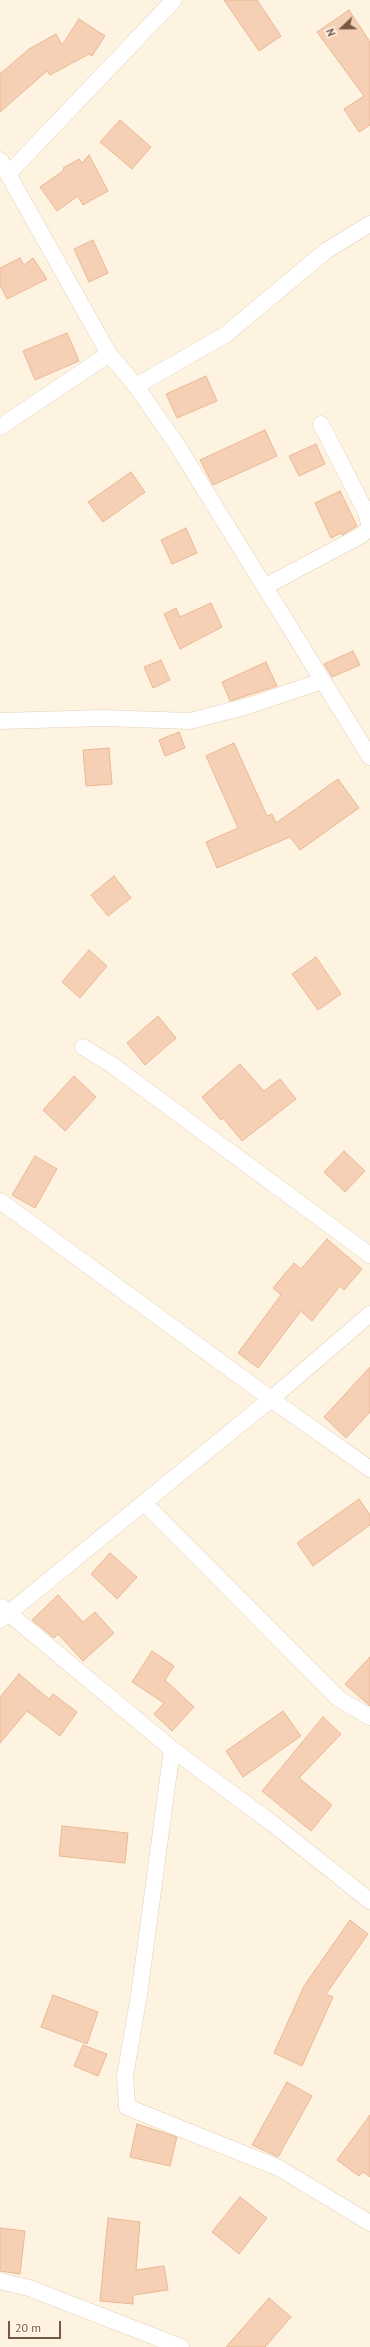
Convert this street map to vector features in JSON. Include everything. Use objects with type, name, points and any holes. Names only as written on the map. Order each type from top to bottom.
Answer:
[{"type":"street","points":[[174,0],[4,166],[109,354],[136,386],[177,445],[266,586],[322,681],[365,738],[370,757]]},
{"type":"street","points":[[136,386],[225,335],[327,250],[370,224]]},
{"type":"street","points":[[0,427],[109,354]]},
{"type":"street","points":[[266,586],[360,536],[370,528],[366,512],[322,424]]},
{"type":"street","points":[[0,721],[103,718],[190,721],[248,706],[322,681]]},
{"type":"street","points":[[84,1046],[370,1255]]},
{"type":"street","points":[[0,1201],[271,1399],[370,1469]]},
{"type":"street","points":[[370,1314],[271,1399],[144,1503],[3,1613],[172,1749],[273,1824],[370,1901]]},
{"type":"street","points":[[144,1503],[339,1699],[370,1717]]},
{"type":"street","points":[[172,1749],[139,1995],[125,2076],[127,2106],[279,2168],[370,2223]]},
{"type":"street","points":[[0,2281],[29,2288],[181,2347]]},
{"type":"building","points":[[224,0],[257,0],[281,36],[259,51]]},
{"type":"building","points":[[349,10],[370,42],[370,125],[359,132],[344,109],[364,96],[317,32]]},
{"type":"building","points":[[79,19],[105,36],[92,56],[89,54],[50,75],[47,71],[0,112],[0,74],[29,49],[56,34],[62,45]]},
{"type":"building","points":[[120,120],[151,147],[132,169],[100,142]]},
{"type":"building","points":[[89,155],[108,191],[83,205],[78,196],[57,211],[40,187],[64,170],[63,168],[79,159],[82,163]]},
{"type":"building","points":[[93,240],[108,273],[89,282],[74,249]]},
{"type":"building","points":[[20,258],[24,265],[33,258],[47,279],[7,299],[0,285],[0,268]]},
{"type":"building","points":[[67,333],[79,361],[35,380],[23,351]]},
{"type":"building","points":[[206,376],[217,401],[177,418],[166,394]]},
{"type":"building","points":[[265,430],[277,456],[213,485],[200,460]]},
{"type":"building","points":[[316,444],[325,464],[299,476],[289,456]]},
{"type":"building","points":[[131,472],[145,492],[103,522],[88,502]]},
{"type":"building","points":[[340,491],[357,526],[342,535],[341,533],[331,538],[315,503]]},
{"type":"building","points":[[186,528],[197,553],[172,564],[161,540]]},
{"type":"building","points":[[211,603],[222,627],[180,649],[164,614],[176,608],[180,617]]},
{"type":"building","points":[[353,651],[360,665],[332,677],[324,664]]},
{"type":"building","points":[[161,660],[170,680],[153,688],[144,667]]},
{"type":"building","points":[[266,662],[277,686],[230,701],[222,682]]},
{"type":"building","points":[[179,732],[185,748],[165,756],[159,740]]},
{"type":"building","points":[[234,743],[267,816],[272,814],[276,823],[338,779],[359,808],[300,850],[290,837],[217,868],[206,842],[238,828],[206,756]]},
{"type":"building","points":[[109,748],[112,784],[86,786],[83,750]]},
{"type":"building","points":[[114,876],[131,898],[108,916],[91,895]]},
{"type":"building","points":[[89,950],[107,966],[80,998],[62,982]]},
{"type":"building","points":[[316,957],[341,994],[318,1010],[292,974]]},
{"type":"building","points":[[158,1016],[176,1038],[145,1065],[127,1043]]},
{"type":"building","points":[[240,1064],[264,1091],[280,1079],[296,1099],[242,1141],[223,1118],[221,1120],[202,1097]]},
{"type":"building","points":[[74,1076],[96,1097],[65,1131],[43,1110]]},
{"type":"building","points":[[344,1151],[365,1171],[345,1192],[324,1172]]},
{"type":"building","points":[[35,1156],[57,1169],[35,1208],[12,1195]]},
{"type":"building","points":[[327,1239],[362,1269],[344,1290],[340,1286],[312,1321],[301,1311],[258,1368],[238,1353],[281,1295],[273,1288],[294,1263],[301,1269]]},
{"type":"building","points":[[370,1367],[370,1412],[346,1438],[324,1417]]},
{"type":"building","points":[[359,1499],[370,1515],[370,1525],[313,1566],[297,1543]]},
{"type":"building","points":[[110,1553],[137,1577],[117,1599],[91,1574]]},
{"type":"building","points":[[58,1595],[83,1622],[95,1612],[114,1633],[83,1661],[58,1634],[54,1638],[32,1620]]},
{"type":"building","points":[[152,1651],[174,1666],[165,1680],[194,1707],[172,1731],[154,1714],[164,1703],[132,1682]]},
{"type":"building","points":[[370,1657],[370,1706],[345,1684]]},
{"type":"building","points":[[19,1674],[49,1699],[53,1694],[77,1712],[60,1736],[27,1711],[0,1743],[0,1697]]},
{"type":"building","points":[[283,1711],[301,1736],[243,1777],[226,1751]]},
{"type":"building","points":[[323,1717],[341,1734],[299,1778],[332,1805],[311,1831],[262,1791]]},
{"type":"building","points":[[62,1826],[128,1833],[125,1863],[59,1856]]},
{"type":"building","points":[[350,1920],[368,1934],[326,1994],[333,1997],[302,2066],[274,2053],[304,1986]]},
{"type":"building","points":[[53,1995],[98,2012],[87,2044],[41,2027]]},
{"type":"building","points":[[83,2045],[107,2054],[98,2076],[74,2066]]},
{"type":"building","points":[[287,2082],[312,2096],[278,2157],[252,2145]]},
{"type":"building","points":[[370,2115],[370,2177],[363,2172],[359,2176],[337,2160]]},
{"type":"building","points":[[137,2124],[177,2137],[170,2166],[130,2157]]},
{"type":"building","points":[[240,2197],[267,2218],[239,2254],[212,2232]]},
{"type":"building","points":[[108,2218],[140,2222],[136,2270],[164,2266],[168,2290],[133,2295],[133,2304],[100,2301]]},
{"type":"building","points":[[0,2228],[25,2231],[20,2274],[0,2271]]},
{"type":"building","points":[[269,2298],[291,2317],[265,2347],[226,2347]]}]
